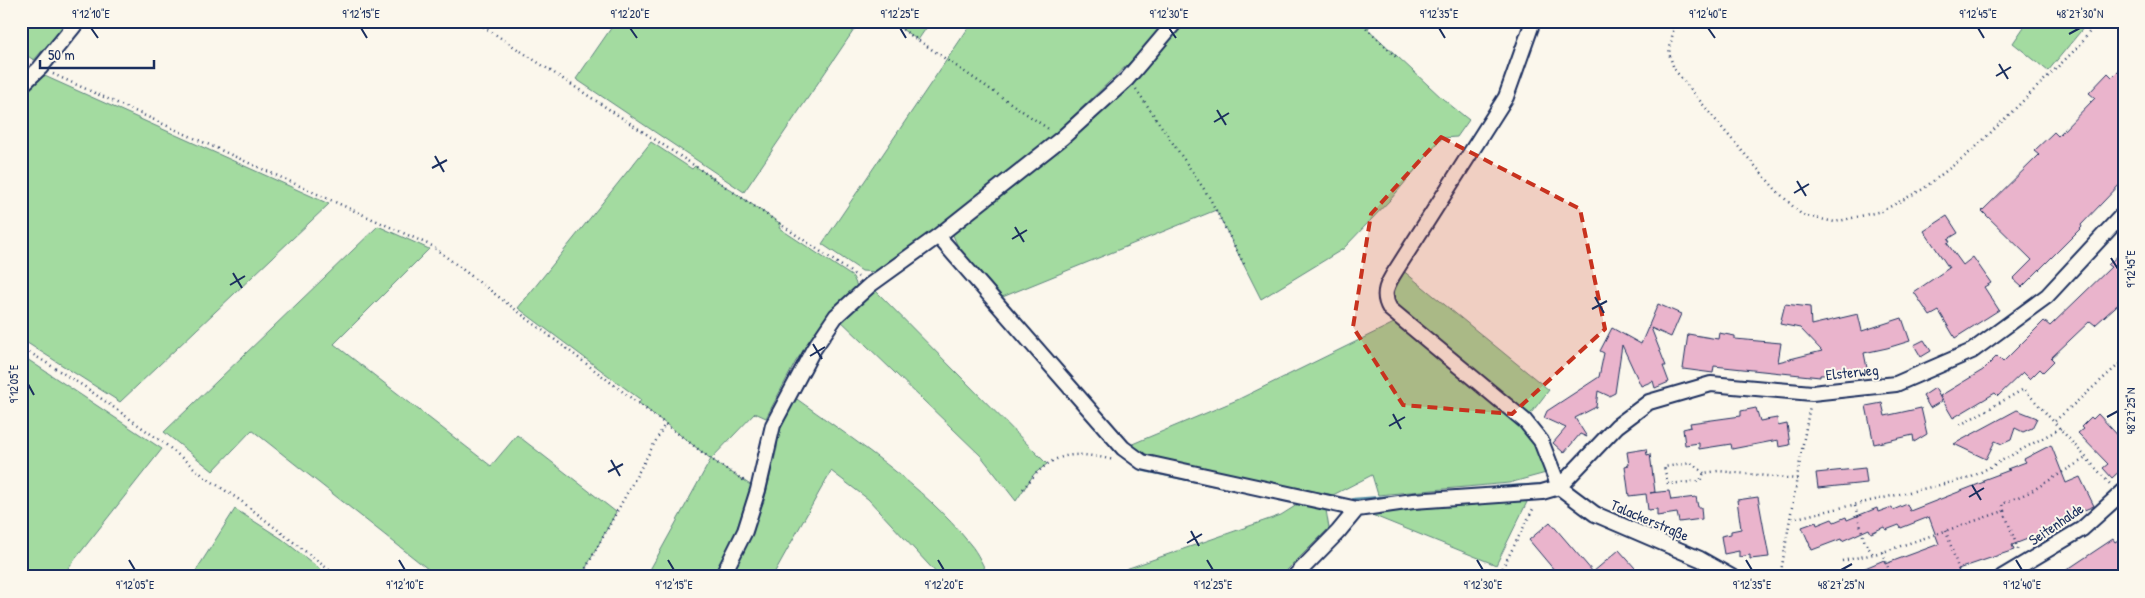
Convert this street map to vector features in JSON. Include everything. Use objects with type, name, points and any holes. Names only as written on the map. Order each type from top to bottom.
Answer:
[{"type":"street","points":[[21,86],[40,68],[78,21]]},
{"type":"street","points":[[722,577],[745,531],[758,490],[773,425],[813,350],[836,316],[870,285],[938,236],[1062,138],[1127,79],[1176,21]]},
{"type":"street","points":[[938,236],[1123,448],[1142,462],[1357,509],[1414,501],[1542,492],[1559,487],[1541,441],[1525,421],[1390,309],[1385,301],[1385,290],[1398,267],[1506,97],[1533,21]]},
{"type":"street","name":"Elsterweg","points":[[1559,487],[1617,426],[1649,402],[1711,384],[1812,392],[1896,384],[1972,351],[2047,296],[2124,213]]},
{"type":"street","name":"Talackerstraße","points":[[1559,487],[1596,514],[1700,559],[1732,577]]},
{"type":"street","name":"Seitenhalde","points":[[2002,577],[2082,529],[2122,493]]},
{"type":"street","points":[[1294,577],[1338,532],[1357,509]]},
{"type":"path","points":[[475,21],[695,166],[870,285]]},
{"type":"path","points":[[890,21],[1062,138]]},
{"type":"path","points":[[1359,21],[1398,59]]},
{"type":"path","points":[[1675,21],[1669,53],[1674,69],[1777,191],[1802,215],[1835,222],[1882,211],[1923,189],[1973,150],[2081,44],[2096,21]]},
{"type":"path","points":[[21,56],[40,68],[432,246],[711,459],[758,490]]},
{"type":"path","points":[[1132,84],[1208,195],[1244,264]]},
{"type":"path","points":[[21,347],[85,387],[165,444],[205,477],[241,501],[338,577]]},
{"type":"path","points":[[2055,422],[2124,360]]},
{"type":"path","points":[[1960,425],[2024,389],[2086,458],[2122,493]]},
{"type":"path","points":[[1780,577],[1792,519],[1796,479],[1812,392]]},
{"type":"path","points":[[581,577],[665,424]]},
{"type":"path","points":[[1792,519],[1970,478],[2061,428]]},
{"type":"path","points":[[1023,489],[1034,474],[1047,464],[1060,457],[1073,454],[1130,463],[1142,462]]},
{"type":"path","points":[[2023,565],[2002,504],[2030,492],[2086,458]]},
{"type":"path","points":[[1704,473],[1700,481],[1668,484],[1664,467],[1690,463],[1704,473],[1718,471],[1796,479]]},
{"type":"path","points":[[1498,577],[1542,492]]},
{"type":"path","points":[[1855,506],[1865,543],[1873,554]]},
{"type":"path","points":[[1842,561],[1883,552],[2004,511]]},
{"type":"path","points":[[1946,531],[1961,577]]},
{"type":"path","points":[[1883,552],[1891,577]]},
{"type":"highlighted area","points":[[1441,137],[1580,209],[1605,329],[1512,414],[1403,405],[1353,327],[1371,214]]},
{"type":"green space","points":[[21,21],[68,21],[34,60],[21,52]]},
{"type":"green space","points":[[616,21],[860,21],[744,192],[576,79]]},
{"type":"green space","points":[[890,21],[931,21],[918,40]]},
{"type":"green space","points":[[973,21],[1166,21],[1147,46],[1049,139],[879,272],[862,271],[822,244]]},
{"type":"green space","points":[[1183,21],[1372,21],[1368,29],[1443,99],[1469,120],[1457,137],[1442,138],[1391,199],[1343,249],[1261,299],[1216,210],[1000,298],[959,249],[952,233],[1122,92]]},
{"type":"green space","points":[[2028,21],[2089,21],[2048,71],[2013,43]]},
{"type":"green space","points":[[38,73],[329,204],[120,402],[21,339],[21,89]]},
{"type":"green space","points":[[651,142],[692,169],[695,166],[781,224],[779,228],[853,277],[857,286],[828,317],[796,361],[766,418],[755,413],[711,459],[639,403],[641,400],[518,308]]},
{"type":"green space","points":[[378,226],[429,249],[334,344],[491,466],[517,435],[616,512],[581,577],[438,577],[252,430],[213,471],[164,432]]},
{"type":"green space","points":[[1401,269],[1549,390],[1528,417],[1394,303],[1389,292]]},
{"type":"green space","points":[[870,285],[1047,464],[1034,474],[1016,501],[981,456],[836,316]]},
{"type":"green space","points":[[1398,321],[1521,422],[1538,446],[1546,473],[1509,483],[1378,495],[1372,475],[1333,495],[1149,458],[1130,445],[1237,400]]},
{"type":"green space","points":[[21,355],[162,449],[61,577],[21,577]]},
{"type":"green space","points":[[794,397],[887,464],[931,502],[973,548],[989,577],[940,577],[868,499],[831,471],[772,577],[728,577],[764,501],[777,448],[778,434]]},
{"type":"green space","points":[[711,459],[758,490],[722,577],[646,577]]},
{"type":"green space","points":[[1528,500],[1496,565],[1367,513]]},
{"type":"green space","points":[[1300,503],[1326,510],[1329,528],[1280,577],[1103,577],[1281,515]]},
{"type":"green space","points":[[235,509],[282,539],[330,577],[192,577]]},
{"type":"building","points":[[2124,65],[2124,180],[2081,225],[2082,227],[2022,287],[2013,279],[2032,260],[1982,211],[2039,155],[2034,151],[2054,132],[2058,136],[2095,98],[2089,93],[2108,73],[2112,77]]},
{"type":"building","points":[[1947,216],[1958,233],[1948,239],[1950,242],[1947,243],[1963,265],[1973,257],[1991,283],[1984,287],[1999,310],[1955,338],[1939,311],[1930,316],[1914,292],[1949,268],[1924,231]]},
{"type":"building","points":[[2124,250],[2124,299],[2095,325],[2090,321],[2051,358],[2054,361],[2043,372],[2040,369],[2030,379],[2023,372],[1998,396],[1995,393],[1953,418],[1940,396],[1983,370],[1997,356],[2003,362],[2044,321],[2050,326],[2111,267],[2108,265]]},
{"type":"building","points":[[1658,304],[1681,314],[1671,337],[1651,328],[1666,366],[1663,366],[1669,382],[1655,388],[1653,381],[1641,386],[1622,345],[1615,393],[1609,396],[1598,391],[1596,407],[1575,418],[1587,437],[1580,434],[1564,453],[1553,443],[1566,428],[1544,418],[1547,411],[1599,377],[1604,353],[1600,351],[1612,328],[1641,344]]},
{"type":"building","points":[[1785,304],[1810,307],[1811,325],[1858,314],[1862,331],[1902,318],[1910,341],[1864,353],[1868,373],[1820,375],[1820,377],[1714,366],[1713,373],[1683,369],[1688,334],[1718,339],[1719,333],[1735,336],[1735,339],[1781,343],[1778,362],[1822,351],[1800,328],[1780,324]]},
{"type":"building","points":[[1924,340],[1931,351],[1921,357],[1914,345]]},
{"type":"building","points":[[1935,388],[1942,401],[1930,408],[1923,396]]},
{"type":"building","points":[[1882,403],[1885,416],[1921,408],[1927,434],[1914,442],[1913,435],[1874,444],[1866,406]]},
{"type":"building","points":[[1756,408],[1760,421],[1777,418],[1778,426],[1787,424],[1790,445],[1779,447],[1778,440],[1732,449],[1731,444],[1699,449],[1699,443],[1685,445],[1683,429],[1691,427],[1690,423],[1741,416],[1741,411]]},
{"type":"building","points":[[2017,410],[2037,418],[2032,428],[2023,432],[2015,428],[2011,440],[2002,444],[1995,441],[1986,459],[1954,444]]},
{"type":"building","points":[[2098,414],[2124,442],[2124,467],[2112,478],[2103,468],[2108,464],[2078,433],[2091,417],[2093,419]]},
{"type":"building","points":[[2051,445],[2066,483],[2080,477],[2094,506],[2056,522],[2057,525],[2050,527],[2051,530],[2012,545],[2014,550],[1958,569],[1959,572],[1946,577],[1844,577],[1884,560],[1885,564],[1939,544],[1929,517],[1901,528],[1899,525],[1886,530],[1884,527],[1871,533],[1869,529],[1842,541],[1841,539],[1812,550],[1802,527],[1816,522],[1817,525],[1832,519],[1834,522],[1846,517],[1847,520],[1877,508],[1878,512],[1892,507],[1893,510],[1907,504],[1910,511],[2010,470],[2007,469],[2026,462],[2024,459]]},
{"type":"building","points":[[1646,449],[1647,455],[1650,454],[1655,492],[1650,493],[1669,491],[1671,500],[1696,497],[1698,507],[1701,507],[1702,519],[1679,522],[1677,513],[1657,516],[1657,509],[1648,510],[1646,494],[1629,496],[1625,466],[1629,465],[1627,452]]},
{"type":"building","points":[[1865,468],[1867,483],[1818,488],[1816,473]]},
{"type":"building","points":[[1758,497],[1769,557],[1750,559],[1750,555],[1739,557],[1739,551],[1724,554],[1721,536],[1741,529],[1737,500]]},
{"type":"building","points":[[1550,522],[1593,572],[1619,550],[1643,577],[1560,577],[1529,540]]},
{"type":"building","points":[[2124,536],[2124,573],[2118,577],[2056,577],[2113,539],[2115,542]]},
{"type":"waterway","points":[[1141,469],[1250,492]]},
{"type":"waterway","points":[[1497,488],[1546,485]]},
{"type":"waterway","points":[[1354,500],[1395,497]]}]
